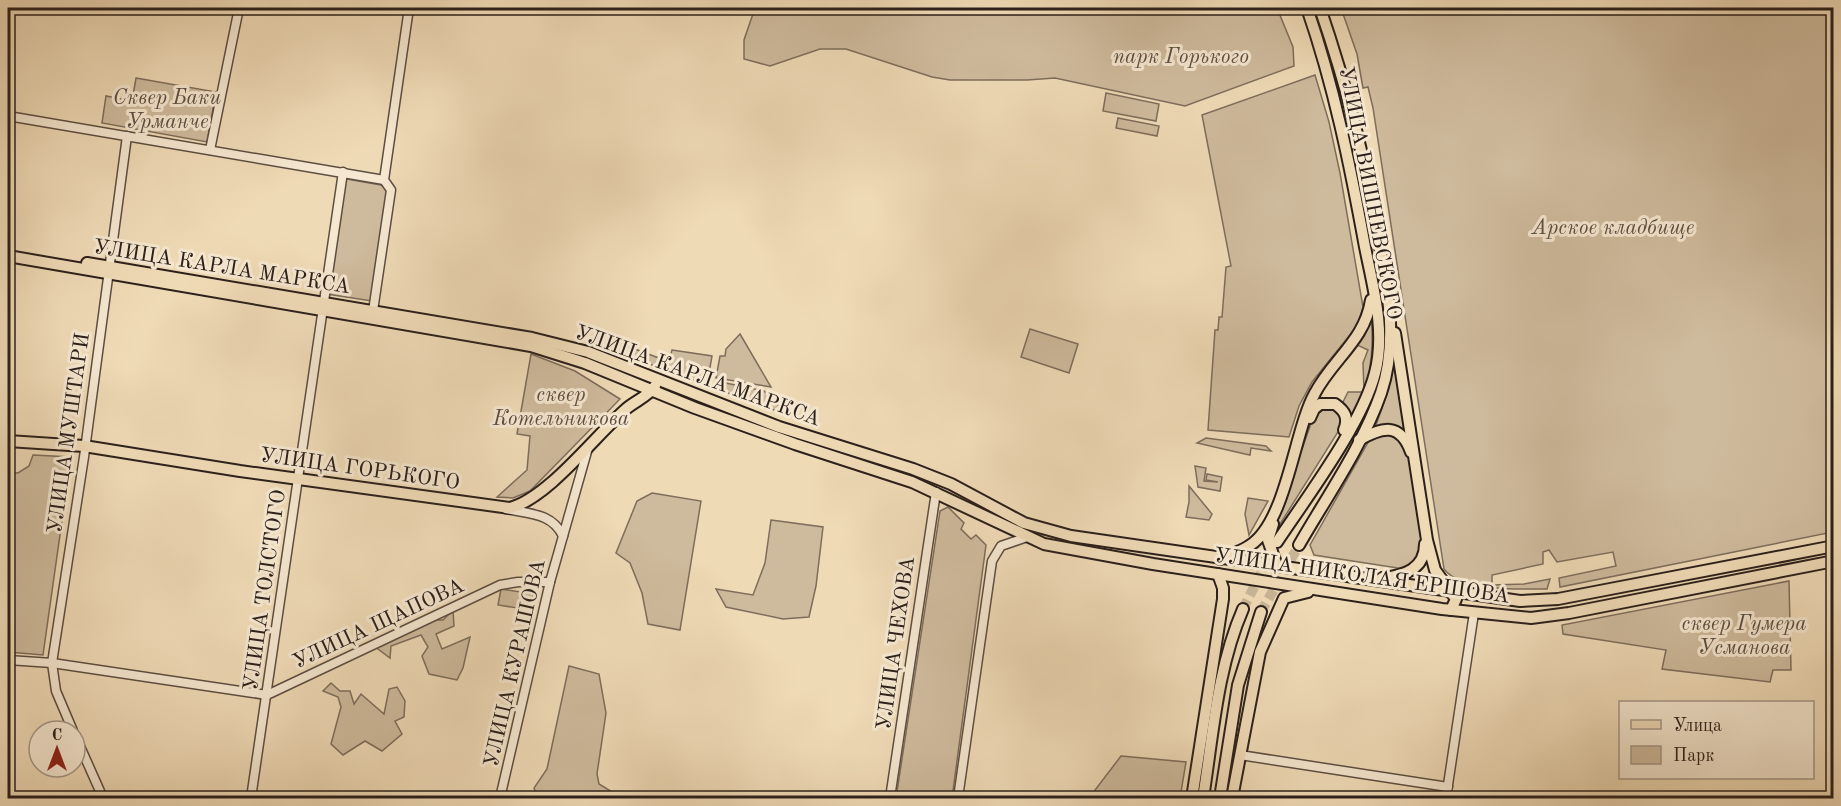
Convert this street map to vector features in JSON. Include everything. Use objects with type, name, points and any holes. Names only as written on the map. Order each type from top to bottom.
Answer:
[{"type":"main road","name":"УЛИЦА ВИШНЕВСКОГО","points":[[1277,542],[1334,455],[1360,410],[1376,372],[1379,345],[1373,288],[1336,99],[1307,8]]},
{"type":"main road","name":"УЛИЦА ВИШНЕВСКОГО","points":[[1299,545],[1359,440],[1381,393],[1388,365],[1391,332],[1386,282],[1359,139],[1320,8]]},
{"type":"main road","name":"УЛИЦА КАРЛА МАРКСА","points":[[8,250],[531,346],[576,360],[753,430],[895,476],[936,492],[1027,537]]},
{"type":"main road","name":"УЛИЦА КАРЛА МАРКСА","points":[[8,256],[109,270]]},
{"type":"main road","points":[[1386,282],[1404,382],[1427,540],[1435,570],[1452,592],[1456,602],[1451,610]]},
{"type":"main road","points":[[1220,559],[1250,546],[1270,520],[1283,494],[1310,404],[1324,379],[1363,330],[1370,312],[1373,288]]},
{"type":"main road","name":"УЛИЦА КАРЛА МАРКСА","points":[[323,306],[373,311],[532,338],[588,352],[779,427],[928,474],[1008,515],[1043,530],[1183,554]]},
{"type":"main road","name":"УЛИЦА ГОРЬКОГО","points":[[8,441],[84,446],[503,508],[525,503],[534,497],[626,410],[652,390],[659,380]]},
{"type":"main road","points":[[1277,566],[1269,547],[1269,534],[1286,496],[1312,412],[1325,402],[1341,408],[1347,419],[1334,455]]},
{"type":"main road","points":[[1359,440],[1374,431],[1387,429],[1399,433],[1407,442],[1412,456],[1425,541],[1423,560],[1410,572],[1367,579]]},
{"type":"main road","name":"УЛИЦА НИКОЛАЯ ЕРШОВА","points":[[1027,537],[1066,549],[1218,574],[1451,610],[1531,618],[1569,613],[1833,561]]},
{"type":"main road","name":"УЛИЦА НИКОЛАЯ ЕРШОВА","points":[[1183,554],[1520,601],[1558,599],[1833,546]]},
{"type":"main road","points":[[1192,798],[1223,599],[1223,588],[1218,574]]},
{"type":"main road","points":[[1232,798],[1260,652],[1278,608],[1284,598],[1298,592],[1324,591]]},
{"type":"main road","points":[[1474,613],[1477,596]]},
{"type":"main road","points":[[1203,798],[1220,686],[1234,628],[1243,609]]},
{"type":"main road","points":[[1220,798],[1238,685],[1261,612]]},
{"type":"street","points":[[210,150],[238,8]]},
{"type":"street","points":[[373,311],[391,190],[384,180],[409,8]]},
{"type":"street","points":[[8,116],[384,180]]},
{"type":"street","name":"УЛИЦА МУШТАРИ","points":[[68,719],[56,691],[52,663],[127,136]]},
{"type":"street","name":"УЛИЦА ТОЛСТОГО","points":[[251,798],[343,172]]},
{"type":"street","name":"УЛИЦА КУРАШОВА","points":[[500,798],[550,582],[589,445]]},
{"type":"street","name":"УЛИЦА ЧЕХОВА","points":[[890,798],[936,492]]},
{"type":"street","name":"УЛИЦА КУРАШОВА","points":[[503,508],[548,517],[559,526],[563,536]]},
{"type":"street","points":[[958,798],[992,561],[1001,546],[1027,537]]},
{"type":"street","name":"УЛИЦА ЩАПОВА","points":[[267,695],[500,585],[518,582],[550,582]]},
{"type":"street","points":[[1446,798],[1474,613]]},
{"type":"street","points":[[8,660],[52,663],[267,695]]},
{"type":"street","points":[[1240,756],[1448,787]]},
{"type":"street","name":"УЛИЦА МУШТАРИ","points":[[87,762],[103,798]]},
{"type":"green space","name":"парк Горького","points":[[755,8],[1277,8],[1293,47],[1294,66],[1185,106],[1055,78],[950,80],[932,77],[846,49],[820,49],[770,66],[744,59],[744,40]]},
{"type":"green space","name":"Арское кладбище","points":[[1341,8],[1833,8],[1833,532],[1560,587],[1559,578],[1616,566],[1613,552],[1557,562],[1549,550],[1543,552],[1543,564],[1492,575],[1492,585],[1524,584],[1550,579],[1547,589],[1492,588],[1464,582],[1444,569],[1373,108],[1368,87],[1363,88],[1357,54]]},
{"type":"green space","points":[[1315,75],[1329,122],[1340,173],[1363,307],[1358,325],[1312,382],[1299,406],[1289,437],[1208,430],[1215,330],[1218,330],[1219,317],[1222,317],[1226,267],[1231,266],[1202,115]]},
{"type":"green space","name":"Сквер Баки Урманче","points":[[136,78],[216,92],[207,142],[102,123],[106,96],[132,101]]},
{"type":"green space","points":[[1106,93],[1159,104],[1156,121],[1103,111]]},
{"type":"green space","points":[[1118,118],[1159,126],[1157,136],[1116,128]]},
{"type":"green space","points":[[347,179],[381,185],[387,189],[372,301],[327,294],[343,182]]},
{"type":"green space","points":[[1371,318],[1372,342],[1367,386],[1363,399],[1350,418],[1324,399],[1343,402],[1348,392],[1364,392],[1363,363],[1368,350],[1357,345]]},
{"type":"green space","points":[[1030,329],[1078,344],[1069,373],[1021,357]]},
{"type":"green space","points":[[740,334],[771,387],[716,378],[720,356],[725,356],[726,349]]},
{"type":"green space","points":[[614,342],[664,360],[661,366],[657,367],[612,349]]},
{"type":"green space","points":[[672,350],[712,356],[708,379],[701,383],[667,369]]},
{"type":"green space","name":"сквер Котельникова","points":[[531,354],[575,371],[620,399],[530,491],[513,498],[497,497],[527,470],[530,436],[517,434]]},
{"type":"green space","points":[[1393,356],[1409,440],[1375,428],[1389,388]]},
{"type":"green space","points":[[721,382],[764,391],[788,415],[714,388]]},
{"type":"green space","points":[[1322,407],[1337,408],[1343,424],[1270,540],[1314,415]]},
{"type":"green space","points":[[1390,432],[1408,448],[1421,539],[1419,560],[1404,569],[1314,555],[1310,545],[1370,439]]},
{"type":"green space","points":[[1206,438],[1266,446],[1271,451],[1251,448],[1250,455],[1197,443]]},
{"type":"green space","points":[[33,455],[71,457],[43,655],[8,652],[8,472],[18,473],[29,466]]},
{"type":"green space","points":[[1195,466],[1206,468],[1204,481],[1218,482],[1206,480],[1207,474],[1222,477],[1220,491],[1198,487]]},
{"type":"green space","points":[[1189,486],[1212,514],[1209,520],[1186,517]]},
{"type":"green space","points":[[652,493],[701,501],[680,630],[648,624],[642,593],[630,563],[616,553],[637,501]]},
{"type":"green space","points":[[1248,498],[1268,501],[1249,535],[1245,514]]},
{"type":"green space","points":[[948,507],[964,523],[961,529],[971,539],[976,535],[986,545],[952,798],[896,798],[940,511]]},
{"type":"green space","points":[[771,520],[823,527],[816,586],[809,617],[783,619],[726,607],[716,589],[753,595],[765,563]]},
{"type":"green space","name":"сквер Гумера Усманова","points":[[1789,581],[1791,670],[1773,670],[1770,682],[1662,669],[1666,650],[1563,634],[1562,625]]},
{"type":"green space","points":[[501,589],[533,594],[530,610],[498,605]]},
{"type":"green space","points":[[453,610],[454,626],[436,634],[442,649],[470,637],[463,668],[457,680],[429,674],[422,656],[428,647],[421,635],[391,646],[390,658],[374,646],[426,620],[443,620]]},
{"type":"green space","points":[[569,666],[599,674],[606,713],[597,774],[599,784],[622,798],[538,798],[534,788],[547,769]]},
{"type":"green space","points":[[331,683],[340,691],[350,691],[354,704],[361,694],[384,714],[389,689],[397,687],[405,701],[404,717],[395,721],[402,734],[382,751],[365,741],[343,755],[331,744],[341,707],[338,697],[323,691]]},
{"type":"green space","points":[[1121,756],[1186,762],[1180,798],[1089,798]]},
{"type":"tunnel","points":[[1243,609],[1275,545]]},
{"type":"tunnel","points":[[1261,612],[1299,545]]}]
